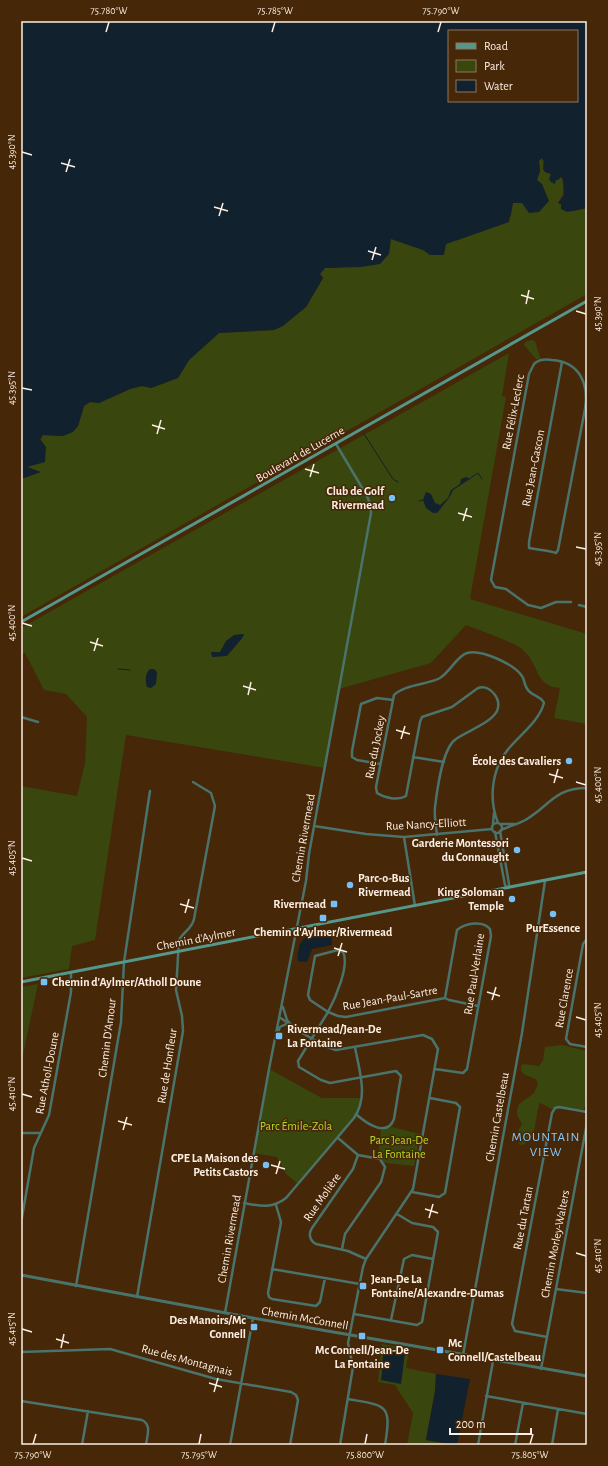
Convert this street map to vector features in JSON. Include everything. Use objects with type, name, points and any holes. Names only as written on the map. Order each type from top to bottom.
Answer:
[{"type":"main road","name":"Boulevard de Lucerne","points":[[21,622],[587,301]]},
{"type":"main road","name":"Chemin d'Aylmer","points":[[21,982],[71,971],[587,872]]},
{"type":"street","name":"Rue Félix-Leclerc","points":[[558,550],[586,410],[586,394],[583,377],[574,368],[562,362],[548,359],[539,360],[534,364],[530,371],[491,580],[495,587],[506,589],[528,605],[542,608],[556,602],[571,602]]},
{"type":"street","name":"Rue Jean-Gascon","points":[[558,550],[556,553],[550,550],[529,548],[529,542],[562,362]]},
{"type":"street","name":"Chemin Rivermead","points":[[225,1313],[371,512],[367,496],[336,444]]},
{"type":"street","points":[[579,605],[587,607]]},
{"type":"street","name":"Rue du Jockey","points":[[438,835],[435,809],[446,751],[455,739],[478,727],[496,711],[498,706],[496,696],[490,690],[481,687],[452,707],[422,718],[406,796],[402,799],[390,798],[377,793],[380,764],[393,700],[399,692],[440,678],[464,654],[472,652],[512,665],[522,676],[528,691],[541,698],[544,703],[536,720],[508,748],[498,767],[492,790],[494,811]]},
{"type":"street","points":[[380,764],[357,760],[352,757],[359,706],[363,702],[377,698],[393,700]]},
{"type":"street","points":[[21,717],[38,722]]},
{"type":"street","points":[[414,757],[444,762]]},
{"type":"street","name":"Rue de Honfleur","points":[[137,1297],[183,1031],[183,1021],[176,990],[180,938],[189,929],[194,919],[215,806],[211,792],[193,782]]},
{"type":"street","points":[[495,832],[518,824],[558,795],[570,790],[587,788]]},
{"type":"street","name":"Chemin D'Amour","points":[[76,1286],[121,1022],[124,962],[150,791]]},
{"type":"street","points":[[494,811],[502,828],[501,831],[509,884],[507,888]]},
{"type":"street","points":[[494,811],[492,829],[495,832],[505,885],[507,888]]},
{"type":"street","points":[[493,824],[518,824]]},
{"type":"street","name":"Rue Nancy-Elliott","points":[[314,826],[366,834],[404,837],[492,829]]},
{"type":"street","points":[[404,837],[415,906]]},
{"type":"street","name":"Chemin Castelbeau","points":[[463,1356],[522,1033],[545,881]]},
{"type":"street","name":"Rue Paul-Verlaine","points":[[435,1069],[461,1073],[466,1071],[491,933],[490,928],[483,923],[463,926],[456,932],[445,998]]},
{"type":"street","name":"Rue Clarence","points":[[587,939],[583,944],[566,1039],[570,1044],[587,1047]]},
{"type":"street","points":[[328,1012],[308,997],[314,963],[317,954],[340,950],[344,954],[345,958],[339,990],[328,1012],[298,1061],[299,1068],[327,1083],[361,1079],[396,1071],[400,1072],[402,1078],[394,1119],[389,1126],[382,1128],[371,1126],[357,1115]]},
{"type":"street","name":"Rue Atholl-Doune","points":[[21,1223],[34,1148],[39,1133],[49,1115],[71,992],[71,971]]},
{"type":"street","points":[[284,996],[284,1013],[287,1020],[295,1029]]},
{"type":"street","name":"Rue Jean-Paul-Sartre","points":[[328,1012],[346,1017],[445,998],[478,1006]]},
{"type":"street","points":[[279,1017],[295,1029]]},
{"type":"street","points":[[274,1040],[281,1026],[286,1024],[333,1050],[425,1035],[432,1038],[437,1046],[435,1069],[412,1192],[366,1259],[348,1348],[353,1367],[340,1445]]},
{"type":"street","points":[[244,1203],[264,1207],[276,1205],[289,1196],[357,1115],[362,1093],[355,1047]]},
{"type":"street","points":[[412,1192],[439,1197],[445,1193],[460,1107],[456,1103],[430,1098]]},
{"type":"street","name":"Rue du Tartan","points":[[547,1337],[515,1331],[512,1324],[552,1113],[555,1108],[560,1107],[587,1112]]},
{"type":"street","name":"Chemin Morley-Walters","points":[[541,1369],[587,1123]]},
{"type":"street","points":[[21,1132],[39,1133]]},
{"type":"street","points":[[338,1138],[358,1155],[380,1159],[385,1164],[385,1170],[381,1182],[345,1234],[342,1249]]},
{"type":"street","name":"Rue Molière","points":[[358,1155],[353,1169],[310,1232],[311,1239],[316,1244],[342,1249],[366,1259]]},
{"type":"street","points":[[276,1205],[281,1219],[272,1269],[269,1297],[272,1299],[318,1306],[325,1278]]},
{"type":"street","points":[[354,1314],[417,1324],[422,1322],[438,1234],[437,1230],[433,1227],[412,1223],[397,1214]]},
{"type":"street","points":[[391,1320],[404,1259],[412,1255],[433,1258]]},
{"type":"street","points":[[272,1269],[360,1284]]},
{"type":"street","name":"Chemin McConnell","points":[[21,1275],[350,1336],[587,1376]]},
{"type":"street","points":[[556,1289],[587,1293]]},
{"type":"street","points":[[230,1445],[253,1318]]},
{"type":"street","name":"Rue des Montagnais","points":[[21,1352],[110,1349],[208,1377],[291,1392],[296,1395],[298,1400],[290,1445]]},
{"type":"street","points":[[478,1445],[493,1361]]},
{"type":"street","points":[[486,1396],[587,1414]]},
{"type":"street","points":[[348,1399],[378,1405],[383,1408],[389,1421],[385,1445]]},
{"type":"street","points":[[21,1401],[145,1421],[149,1427],[146,1445]]},
{"type":"street","points":[[515,1445],[523,1403]]},
{"type":"street","points":[[552,1445],[558,1409]]},
{"type":"street","points":[[82,1445],[88,1411]]},
{"type":"green space","points":[[542,158],[545,172],[551,174],[556,180],[561,177],[563,180],[564,190],[558,203],[574,211],[587,208],[587,294],[21,617],[21,479],[40,472],[27,467],[43,435],[63,436],[78,426],[84,406],[90,402],[99,403],[130,389],[142,386],[151,388],[178,378],[189,360],[219,333],[274,330],[306,307],[323,278],[320,274],[325,268],[337,268],[390,238],[423,250],[430,255],[446,244],[486,230],[511,216],[513,203],[522,203],[545,191],[537,180],[540,171],[539,161]]},
{"type":"green space","points":[[531,340],[535,341],[541,360],[536,359],[524,345],[525,342]]},
{"type":"green space","name":"Club de Golf Rivermead","points":[[509,353],[502,396],[506,397],[470,599],[587,634],[587,724],[554,718],[560,688],[552,686],[541,679],[532,662],[523,650],[505,640],[466,625],[431,663],[339,689],[325,768],[126,735],[95,940],[72,946],[69,969],[21,978],[21,786],[77,796],[85,763],[87,717],[66,694],[44,690],[25,653],[21,654],[21,628]]},
{"type":"green space","points":[[38,984],[21,1064],[21,987]]},
{"type":"green space","points":[[562,1045],[587,1051],[587,1093],[584,1110],[560,1106],[552,1109],[540,1103],[532,1135],[525,1144],[519,1145],[518,1131],[522,1124],[517,1115],[517,1110],[519,1104],[534,1093],[538,1084],[536,1079],[525,1075],[521,1071],[521,1066],[523,1064],[539,1066],[543,1060],[545,1047]]},
{"type":"green space","name":"Parc Émile-Zola","points":[[269,1069],[322,1098],[362,1098],[357,1115],[298,1184],[286,1174],[277,1157],[253,1153]]},
{"type":"green space","name":"Parc Jean-De La Fontaine","points":[[392,1127],[420,1134],[414,1166],[385,1163],[378,1156],[381,1130]]},
{"type":"green space","points":[[382,1344],[409,1349],[406,1368],[436,1374],[435,1391],[426,1440],[451,1445],[407,1445],[413,1413],[395,1385],[378,1382]]},
{"type":"water","points":[[21,21],[587,21],[587,208],[567,212],[561,209],[561,204],[558,203],[564,195],[563,179],[561,177],[556,180],[555,184],[551,182],[549,179],[551,174],[545,172],[543,169],[544,161],[542,158],[539,161],[540,171],[537,180],[542,184],[549,201],[539,212],[529,213],[522,203],[513,203],[509,222],[446,244],[444,255],[430,255],[423,250],[391,239],[389,254],[380,264],[361,267],[325,268],[320,274],[323,278],[306,307],[283,326],[274,330],[219,333],[189,360],[178,378],[151,388],[142,386],[130,389],[99,403],[90,402],[84,406],[78,426],[73,432],[63,436],[43,435],[40,439],[46,447],[45,462],[27,467],[41,472],[21,479]]},
{"type":"water","points":[[466,477],[470,479],[453,490],[449,498],[437,513],[433,513],[426,508],[423,500],[426,492],[431,494],[435,503],[440,505],[448,498],[451,490],[460,484],[461,479]]},
{"type":"water","points":[[244,634],[227,656],[212,657],[211,652],[220,652],[226,641],[234,635]]},
{"type":"water","points":[[150,669],[154,669],[157,672],[156,684],[151,688],[147,687],[146,675]]},
{"type":"water","points":[[329,931],[331,933],[332,945],[312,949],[307,962],[298,961],[299,948],[304,939],[311,935]]},
{"type":"water","points":[[385,1350],[405,1353],[401,1384],[381,1380]]},
{"type":"water","points":[[436,1374],[470,1379],[457,1445],[426,1440],[435,1391]]},
{"type":"waterway","points":[[364,434],[393,479],[398,482]]},
{"type":"waterway","points":[[469,479],[478,473],[482,479]]},
{"type":"waterway","points":[[419,501],[423,500]]},
{"type":"waterway","points":[[118,669],[130,670]]},
{"type":"place","name":"Club de Golf Rivermead","points":[[392,498]]},
{"type":"place","name":"École des Cavaliers","points":[[569,761]]},
{"type":"place","name":"Garderie Montessori du Connaught","points":[[517,850]]},
{"type":"place","name":"Parc-o-Bus Rivermead","points":[[350,885]]},
{"type":"place","name":"King Soloman Temple","points":[[512,899]]},
{"type":"place","name":"Rivermead","points":[[334,904]]},
{"type":"place","name":"PurEssence","points":[[553,914]]},
{"type":"place","name":"Chemin d'Aylmer/Rivermead","points":[[323,918]]},
{"type":"place","name":"Chemin d'Aylmer/Atholl Doune","points":[[44,982]]},
{"type":"place","name":"Rivermead/Jean-De La Fontaine","points":[[279,1036]]},
{"type":"place","name":"CPE La Maison des Petits Castors","points":[[266,1165]]},
{"type":"place","name":"Jean-De La Fontaine/Alexandre-Dumas","points":[[363,1286]]},
{"type":"place","name":"Des Manoirs/Mc Connell","points":[[254,1327]]},
{"type":"place","name":"Mc Connell/Jean-De La Fontaine","points":[[362,1336]]},
{"type":"place","name":"Mc Connell/Castelbeau","points":[[440,1350]]},
{"type":"district","name":"MOUNTAIN VIEW","points":[[546,1144]]}]
